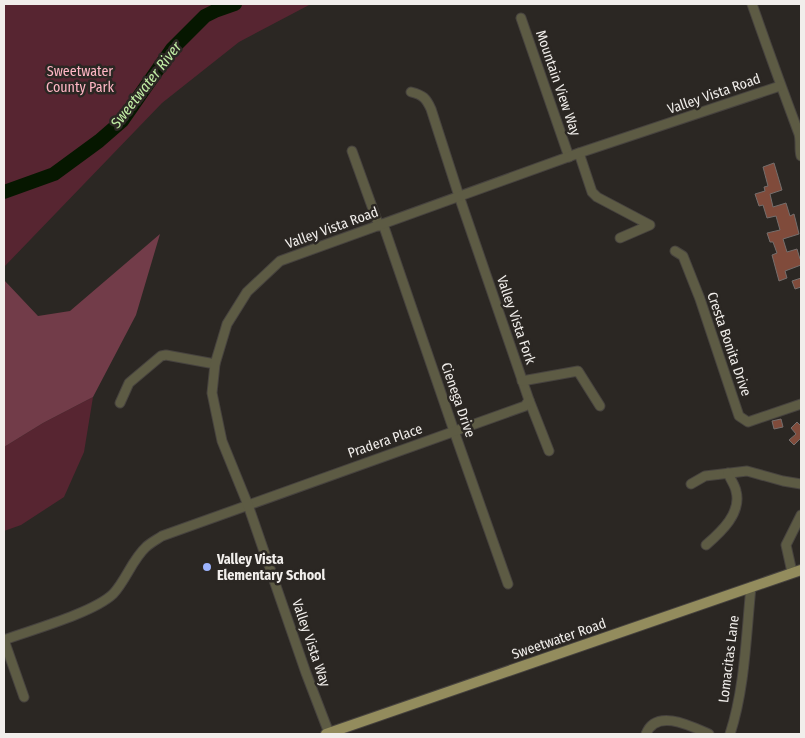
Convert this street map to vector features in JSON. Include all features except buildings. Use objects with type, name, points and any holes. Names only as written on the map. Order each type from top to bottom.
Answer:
[{"type":"main road","name":"Sweetwater Road","points":[[328,734],[797,571]]},
{"type":"street","points":[[752,4],[780,86],[800,136],[799,150],[801,156]]},
{"type":"street","name":"Mountain View Way","points":[[521,18],[569,157]]},
{"type":"street","name":"Valley Vista Road","points":[[248,505],[222,441],[212,393],[215,364],[227,324],[248,292],[280,261],[579,153],[780,86]]},
{"type":"street","name":"Valley Vista Fork","points":[[411,92],[422,94],[427,99],[522,381],[549,451]]},
{"type":"street","name":"Cienega Drive","points":[[352,151],[381,225],[508,584]]},
{"type":"street","points":[[579,153],[592,192],[597,197],[650,225],[620,238]]},
{"type":"street","name":"Cresta Bonita Drive","points":[[675,251],[684,256],[739,416],[748,422],[801,404]]},
{"type":"street","points":[[120,403],[129,383],[162,356],[166,355],[215,364]]},
{"type":"street","points":[[522,381],[578,371],[600,406]]},
{"type":"street","name":"Pradera Place","points":[[248,505],[525,406],[529,400]]},
{"type":"street","points":[[691,484],[705,476],[747,471],[782,481],[801,484]]},
{"type":"street","points":[[706,545],[727,525],[733,514],[737,493],[728,473]]},
{"type":"street","points":[[24,697],[4,640],[90,608],[112,595],[126,578],[145,548],[162,536],[248,505]]},
{"type":"street","name":"Valley Vista Way","points":[[248,505],[328,734]]},
{"type":"street","points":[[797,571],[786,545],[801,515]]},
{"type":"street","name":"Lomacitas Lane","points":[[730,734],[744,658],[751,587]]},
{"type":"street","points":[[646,734],[651,725],[657,721],[664,720],[709,734]]},
{"type":"green space","name":"Sweetwater County Park","points":[[4,4],[311,4],[239,42],[162,103],[4,267]]},
{"type":"green space","points":[[93,397],[84,452],[64,497],[21,525],[4,531],[4,447],[43,423]]},
{"type":"shaded area","points":[[160,234],[136,315],[93,397],[43,423],[4,447],[4,280],[38,316],[70,311]]},
{"type":"waterway","name":"Sweetwater River","points":[[4,192],[54,174],[99,141],[122,121],[172,49],[205,16],[235,4]]},
{"type":"place","name":"Valley Vista Elementary School","points":[[207,567]]}]
